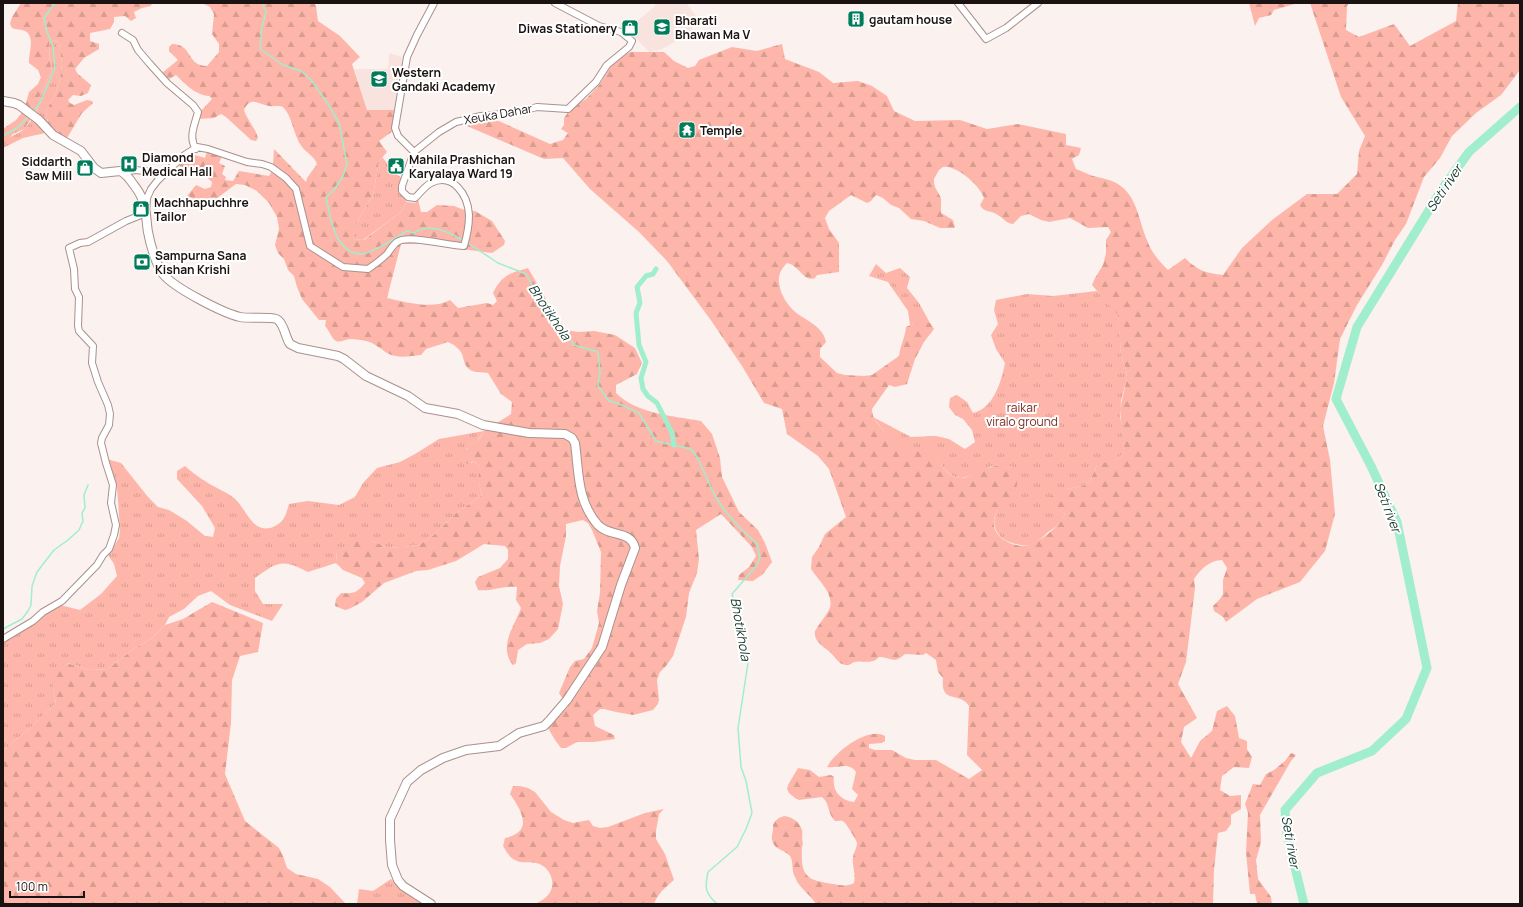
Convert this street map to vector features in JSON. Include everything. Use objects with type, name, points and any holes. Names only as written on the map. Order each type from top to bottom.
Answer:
[{"type":"main road","points":[[3,101],[14,103],[23,108],[39,120],[53,135],[81,151],[98,172],[122,172],[140,195],[146,213],[148,233],[158,264],[164,275],[185,291],[222,310],[239,316],[278,319],[290,344],[298,348],[338,356],[366,376],[408,396],[425,408],[458,414],[483,425],[528,433],[565,434],[572,438],[575,443],[580,492],[590,513],[599,526],[605,530],[629,538],[634,542],[635,548],[621,585],[602,647],[567,700],[549,721],[544,726],[519,733],[499,746],[466,750],[435,762],[407,782],[390,820],[392,865],[398,880],[403,886],[431,904]]},
{"type":"street","points":[[3,639],[62,601],[97,565],[109,548],[116,524],[110,503],[114,485],[101,443],[102,438],[109,426],[110,414],[92,363],[93,346],[79,331],[79,297],[75,289],[74,269],[69,248],[80,243],[88,242],[126,221],[146,213],[147,198],[151,189],[160,177],[183,156],[197,147],[248,162],[262,164],[279,172],[296,190],[310,246],[343,267],[368,269],[386,255],[397,241],[404,239],[432,241],[464,246],[467,237],[469,214],[463,192],[452,182],[444,180],[433,182],[415,198],[408,197],[402,191],[402,186],[414,152],[398,136],[395,128],[407,57],[414,40],[434,3]]},
{"type":"street","name":"Xeuka Dahar","points":[[414,152],[439,132],[456,122],[481,116],[514,113],[537,107],[568,108],[596,82],[607,65],[629,47],[632,41],[621,32],[605,29],[555,3]]},
{"type":"street","points":[[958,3],[986,40],[1006,28],[1038,3]]},
{"type":"street","points":[[122,33],[132,40],[138,50],[167,83],[193,105],[198,112],[193,129],[192,142],[196,148]]},
{"type":"street","points":[[122,172],[136,170],[160,173],[167,172]]},
{"type":"shaded area","name":"Bharati Bhawan Ma V","points":[[656,3],[686,3],[699,20],[688,33],[673,43],[662,49],[649,52],[633,35],[626,30],[654,7]]},
{"type":"shaded area","name":"Western Gandaki Academy","points":[[389,53],[402,57],[401,77],[396,110],[367,110],[354,69],[388,69]]},
{"type":"green space","points":[[21,3],[152,3],[151,6],[134,12],[136,18],[131,21],[125,16],[114,17],[114,22],[110,29],[90,33],[90,41],[99,44],[99,49],[84,58],[75,69],[78,74],[91,85],[88,93],[81,96],[73,95],[68,100],[74,105],[87,100],[92,101],[93,103],[82,113],[67,138],[57,133],[49,132],[46,111],[55,95],[60,79],[62,64],[59,42],[49,39],[50,64],[52,70],[39,98],[39,107],[24,129],[13,134],[3,145],[3,129],[16,120],[24,110],[29,92],[38,84],[41,77],[38,70],[29,63],[31,46],[30,37],[24,30],[12,28],[10,24],[12,17]]},
{"type":"green space","points":[[202,3],[314,3],[316,6],[318,21],[340,36],[360,57],[352,64],[367,110],[396,110],[393,131],[379,141],[387,152],[379,161],[373,195],[354,227],[354,239],[364,240],[401,212],[407,202],[415,203],[418,199],[421,212],[427,212],[437,205],[454,206],[467,211],[475,211],[492,221],[505,241],[504,245],[492,253],[423,244],[401,244],[387,298],[427,305],[443,303],[450,300],[458,308],[487,303],[493,305],[497,301],[493,293],[503,278],[516,271],[528,268],[554,313],[567,330],[578,332],[594,331],[615,335],[635,348],[642,363],[637,374],[616,385],[616,393],[634,406],[645,410],[701,421],[712,434],[720,458],[722,477],[739,512],[758,530],[765,543],[772,562],[763,574],[753,581],[738,580],[739,575],[749,567],[756,556],[752,547],[721,514],[696,530],[699,559],[697,573],[689,593],[686,617],[673,656],[660,672],[657,680],[658,704],[653,710],[633,715],[600,709],[593,715],[595,726],[614,735],[615,739],[594,742],[577,742],[566,748],[561,748],[548,728],[568,707],[559,693],[570,667],[575,661],[584,659],[592,648],[599,623],[597,611],[600,593],[601,552],[592,530],[588,523],[583,520],[566,524],[566,536],[560,566],[559,586],[563,604],[558,629],[549,639],[540,643],[527,644],[518,650],[516,663],[513,665],[507,651],[507,644],[511,630],[521,608],[516,600],[517,587],[478,590],[475,582],[478,577],[500,568],[508,559],[508,550],[505,546],[484,544],[456,561],[428,570],[416,571],[384,583],[362,602],[349,609],[345,610],[335,606],[336,599],[341,593],[354,592],[360,589],[365,583],[362,578],[343,570],[336,563],[337,551],[355,539],[372,541],[389,548],[419,545],[434,535],[455,514],[482,495],[478,479],[480,467],[474,461],[467,464],[463,452],[480,438],[484,431],[511,414],[512,402],[501,394],[488,373],[473,371],[467,367],[460,350],[448,342],[426,349],[421,355],[404,357],[391,355],[374,344],[366,341],[351,339],[340,342],[336,341],[325,326],[326,320],[319,320],[302,299],[294,276],[288,270],[284,259],[278,253],[275,245],[279,229],[277,217],[269,203],[257,191],[245,185],[236,184],[208,205],[187,196],[196,185],[205,189],[211,187],[212,182],[199,171],[179,166],[191,154],[205,158],[207,151],[222,156],[219,163],[225,166],[222,174],[226,177],[225,180],[233,181],[239,171],[269,176],[272,171],[279,177],[285,174],[273,165],[274,149],[306,182],[307,178],[317,164],[315,159],[302,147],[299,142],[289,116],[283,107],[269,106],[255,102],[247,105],[244,110],[258,138],[256,141],[251,140],[221,114],[214,118],[198,119],[199,113],[212,99],[209,96],[199,94],[176,75],[168,80],[162,73],[178,60],[169,51],[169,47],[172,44],[183,47],[192,59],[200,65],[207,66],[219,52],[219,44],[212,34],[214,14],[210,7]]},
{"type":"green space","points":[[1249,3],[1298,3],[1274,10],[1271,15],[1259,18],[1255,26]]},
{"type":"green space","points":[[1310,3],[1349,3],[1347,6],[1346,30],[1359,37],[1394,24],[1410,46],[1456,21],[1458,3],[1520,3],[1520,70],[1501,95],[1476,113],[1452,136],[1440,158],[1424,177],[1406,224],[1357,305],[1340,339],[1334,383],[1323,426],[1330,460],[1335,514],[1325,551],[1300,582],[1257,599],[1226,622],[1223,617],[1214,611],[1213,606],[1223,594],[1223,580],[1227,568],[1222,560],[1210,563],[1194,579],[1195,588],[1186,662],[1178,684],[1197,718],[1184,727],[1181,742],[1191,758],[1200,741],[1212,731],[1217,711],[1227,706],[1235,716],[1239,738],[1247,741],[1247,749],[1252,757],[1249,768],[1234,767],[1222,776],[1220,790],[1230,796],[1241,795],[1241,809],[1231,815],[1231,824],[1226,831],[1218,833],[1214,870],[1213,904],[1157,904],[1153,902],[1152,904],[816,904],[797,881],[794,875],[790,856],[786,852],[776,847],[773,843],[773,825],[776,820],[789,817],[800,825],[803,843],[803,868],[808,876],[816,881],[844,885],[854,883],[855,876],[853,858],[857,843],[845,823],[842,821],[835,821],[832,818],[825,799],[822,797],[799,800],[789,793],[787,789],[788,785],[798,768],[810,770],[819,777],[831,775],[834,777],[834,787],[838,794],[849,801],[854,802],[858,795],[852,789],[856,772],[850,767],[846,766],[827,767],[837,754],[853,742],[861,737],[878,734],[885,736],[885,741],[882,743],[869,744],[869,748],[875,750],[892,750],[906,758],[915,760],[936,760],[969,779],[982,770],[967,755],[969,706],[961,699],[948,695],[945,692],[943,678],[938,672],[936,660],[926,653],[923,655],[905,654],[895,660],[879,657],[874,661],[855,662],[847,665],[839,662],[820,644],[816,638],[815,631],[829,610],[831,604],[828,593],[811,569],[812,557],[825,534],[846,517],[829,469],[818,456],[787,434],[782,409],[764,403],[742,366],[710,319],[667,261],[639,232],[590,189],[563,158],[544,159],[467,126],[492,118],[550,144],[563,140],[568,133],[561,129],[564,125],[564,118],[571,108],[586,99],[600,84],[611,66],[621,57],[630,52],[664,52],[674,61],[688,68],[695,66],[699,60],[732,47],[757,51],[782,44],[785,59],[819,72],[833,83],[858,81],[872,86],[887,96],[894,111],[915,121],[960,120],[987,129],[1018,124],[1066,134],[1066,145],[1081,148],[1079,155],[1072,159],[1076,169],[1093,176],[1115,182],[1132,198],[1144,233],[1153,252],[1158,260],[1168,270],[1185,258],[1202,271],[1223,275],[1242,248],[1272,220],[1307,194],[1337,194],[1357,174],[1359,151],[1365,136],[1341,97]],"holes":[[[943,167],[949,167],[967,177],[978,188],[984,198],[980,205],[983,209],[998,215],[1010,223],[1013,224],[1021,216],[1029,214],[1049,222],[1070,218],[1088,228],[1108,227],[1111,232],[1106,240],[1106,253],[1103,265],[1092,285],[1118,315],[1121,355],[1127,378],[1120,409],[1124,452],[1118,459],[1103,463],[1096,467],[1090,481],[1083,486],[1067,489],[1050,497],[1050,505],[1065,514],[1060,523],[1052,531],[1038,541],[1029,545],[1017,545],[1004,540],[999,536],[994,526],[996,512],[1012,494],[1017,485],[1016,467],[996,466],[964,478],[954,477],[946,471],[935,455],[931,452],[926,450],[910,451],[906,449],[896,442],[876,422],[872,409],[889,385],[895,387],[907,384],[915,359],[924,342],[934,329],[930,323],[921,323],[906,327],[899,356],[872,375],[845,375],[837,373],[820,357],[820,349],[826,342],[821,331],[792,309],[783,296],[779,284],[780,274],[787,263],[791,264],[804,276],[811,279],[815,278],[817,275],[839,272],[839,243],[829,229],[825,218],[829,211],[851,195],[867,203],[876,195],[883,198],[891,205],[899,208],[911,219],[924,221],[940,228],[955,228],[953,220],[941,213],[941,198],[934,183],[934,179],[939,170]]]},
{"type":"green space","points":[[49,39],[59,42],[62,64],[60,79],[55,95],[46,111],[49,132],[23,138],[3,148],[4,144],[9,138],[26,127],[39,107],[39,98],[52,70],[50,64]]},
{"type":"green space","points":[[382,157],[396,174],[402,178],[401,194],[407,202],[401,212],[363,240],[354,239],[354,227],[373,195],[379,161]]},
{"type":"green space","points":[[876,264],[886,273],[900,268],[910,277],[907,288],[919,303],[930,323],[910,325],[908,311],[888,282],[869,276]]},
{"type":"green space","name":"raikar viralo ground","points":[[1097,291],[1114,308],[1118,315],[1121,355],[1127,378],[1121,401],[1120,417],[1124,452],[1118,459],[1096,467],[1090,481],[1083,486],[1067,489],[1051,505],[1065,514],[1056,526],[1031,545],[1012,543],[1001,537],[997,532],[994,522],[997,510],[1013,493],[992,466],[968,477],[956,477],[945,469],[932,453],[924,451],[908,451],[899,446],[873,417],[911,437],[936,436],[949,439],[965,449],[975,442],[972,430],[963,419],[955,415],[949,407],[950,398],[957,395],[967,402],[973,413],[986,406],[999,386],[1005,363],[996,349],[991,335],[998,324],[994,310],[996,300],[1027,294],[1053,296]]},
{"type":"green space","points":[[484,431],[476,442],[466,449],[471,463],[474,461],[480,467],[479,483],[482,495],[455,514],[434,535],[419,545],[389,548],[372,541],[337,551],[336,563],[308,572],[292,565],[275,565],[255,578],[255,591],[263,604],[283,604],[272,621],[230,605],[211,591],[198,596],[184,609],[169,617],[165,625],[151,639],[135,648],[108,669],[89,670],[68,663],[53,689],[56,703],[28,730],[3,750],[3,643],[60,605],[80,610],[101,594],[117,576],[114,564],[108,555],[119,538],[120,529],[117,487],[107,459],[121,463],[148,497],[158,507],[169,510],[187,521],[205,536],[213,537],[215,528],[202,506],[177,479],[177,471],[185,466],[202,479],[234,498],[256,525],[261,528],[267,528],[275,526],[281,522],[285,517],[289,504],[308,501],[339,505],[355,497],[363,483],[377,468],[400,462],[439,439]]},
{"type":"green space","points":[[212,602],[263,623],[258,652],[240,656],[232,680],[231,723],[225,774],[245,821],[279,848],[287,868],[296,874],[318,879],[330,887],[346,904],[3,904],[3,750],[28,730],[56,703],[52,673],[67,663],[89,670],[108,669],[135,648],[151,639],[165,625],[183,619]]},
{"type":"green space","points":[[1291,753],[1296,755],[1291,761],[1260,815],[1261,842],[1256,860],[1258,879],[1271,897],[1272,904],[1257,904],[1255,894],[1250,894],[1246,852],[1248,813],[1245,804],[1253,784],[1260,785],[1266,774],[1274,770],[1285,761]]},
{"type":"green space","points":[[513,786],[528,788],[535,792],[551,812],[564,820],[573,823],[589,820],[593,826],[600,828],[608,827],[645,813],[664,809],[659,814],[656,839],[665,854],[674,880],[660,893],[654,904],[535,904],[550,893],[552,879],[549,872],[543,866],[531,862],[520,862],[513,859],[509,856],[503,846],[505,838],[520,831],[523,820],[518,807],[510,794]]},
{"type":"green space","points":[[391,879],[407,894],[424,904],[357,904],[359,889],[373,891]]},
{"type":"waterway","points":[[33,112],[40,103],[55,68],[53,46],[47,32],[44,18],[55,3]]},
{"type":"waterway","name":"Bhotikhola","points":[[262,3],[266,12],[262,27],[260,49],[283,65],[301,71],[311,80],[339,123],[347,164],[342,178],[334,190],[326,197],[329,214],[335,232],[344,247],[351,252],[364,254],[384,245],[407,231],[414,233],[426,228],[446,232],[464,241]]},
{"type":"waterway","name":"Seti river","points":[[1304,904],[1287,835],[1285,810],[1317,773],[1372,751],[1406,719],[1427,668],[1397,522],[1371,466],[1336,399],[1357,327],[1442,189],[1469,152],[1520,107]]},
{"type":"waterway","points":[[3,136],[17,128],[29,116]]},
{"type":"waterway","name":"Bhotikhola","points":[[468,243],[498,263],[526,274],[543,305],[574,345],[598,352],[600,373],[598,386],[609,401],[639,413],[656,441],[691,449],[697,457],[714,494],[724,510],[757,544],[760,557],[757,565],[732,594],[748,663],[738,728],[741,767],[746,781],[752,813],[737,847],[708,872],[706,889],[717,904]]},
{"type":"waterway","points":[[656,269],[653,274],[646,276],[637,287],[640,303],[636,313],[639,345],[646,362],[641,378],[643,389],[648,396],[657,403],[672,433],[674,445]]},
{"type":"waterway","points":[[3,629],[22,619],[31,605],[32,586],[37,572],[54,550],[79,530],[83,521],[82,513],[85,508],[84,495],[88,485]]},
{"type":"place","name":"gautam house","points":[[856,19]]},
{"type":"place","name":"Bharati Bhawan Ma V","points":[[662,27]]},
{"type":"place","name":"Diwas Stationery","points":[[630,28]]},
{"type":"place","name":"Western Gandaki Academy","points":[[379,79]]},
{"type":"place","name":"Temple","points":[[687,130]]},
{"type":"place","name":"Diamond Medical Hall","points":[[129,164]]},
{"type":"place","name":"Mahila Prashichan Karyalaya Ward 19","points":[[396,166]]},
{"type":"place","name":"Siddarth Saw Mill","points":[[85,168]]},
{"type":"place","name":"Machhapuchhre Tailor","points":[[141,209]]},
{"type":"place","name":"Sampurna Sana Kishan Krishi","points":[[142,262]]}]
